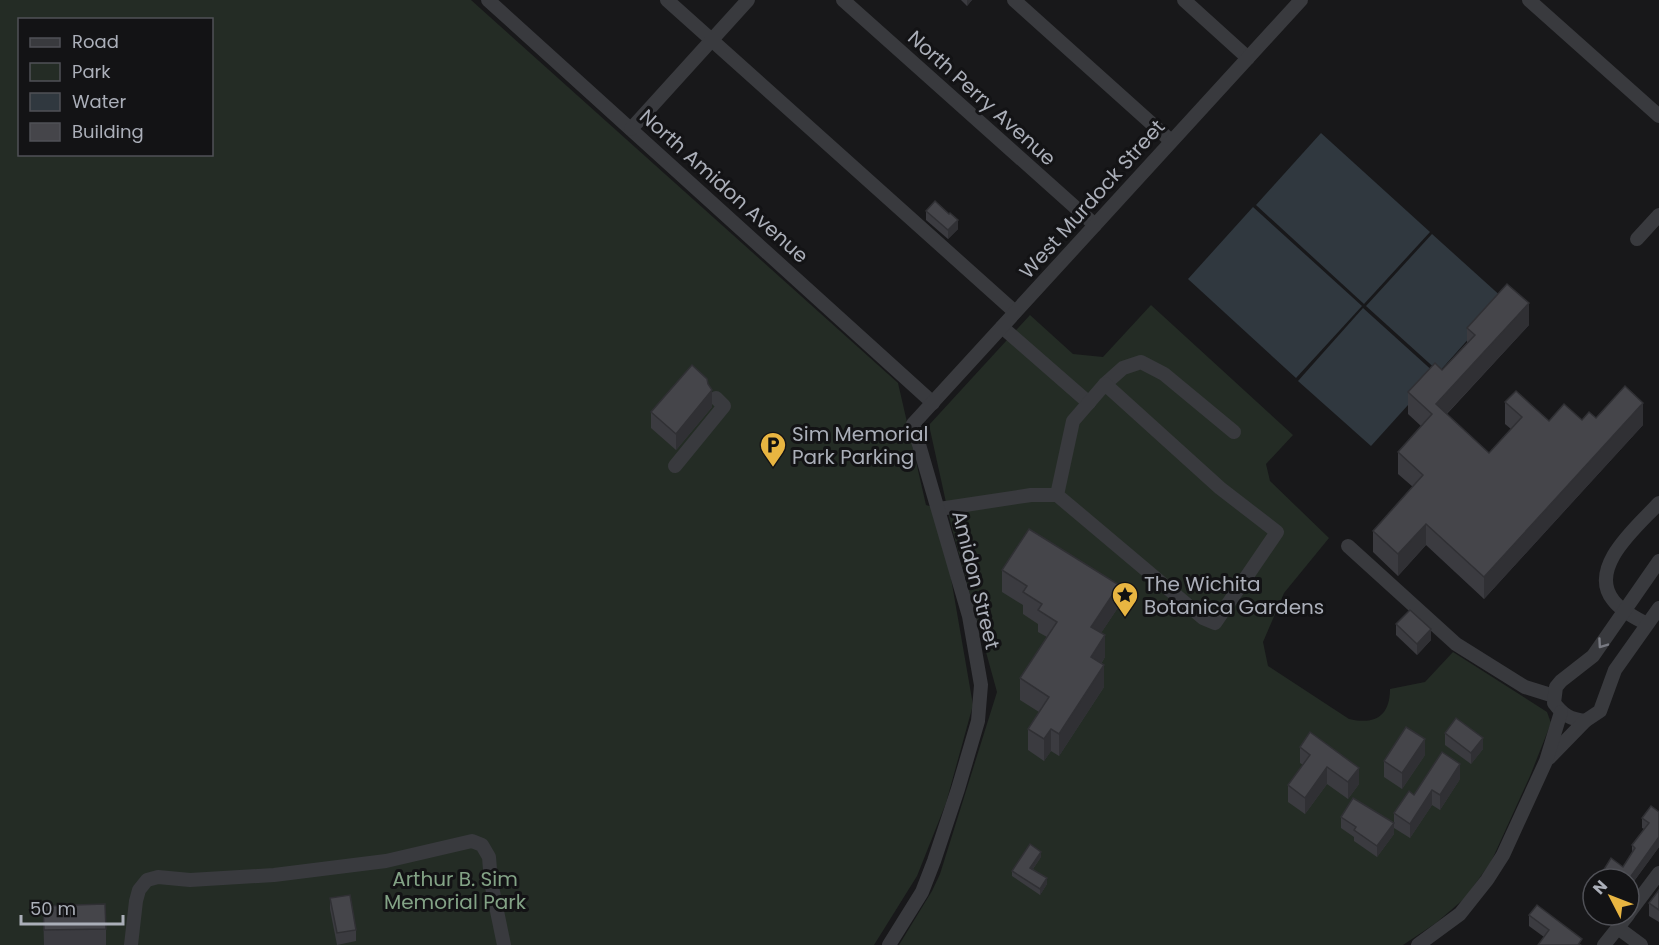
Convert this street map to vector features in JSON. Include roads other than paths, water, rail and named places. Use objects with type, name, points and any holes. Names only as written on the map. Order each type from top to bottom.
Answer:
[{"type":"street","name":"North Amidon Avenue","points":[[488,0],[933,402]]},
{"type":"street","points":[[668,0],[1015,312]]},
{"type":"street","points":[[632,129],[748,0]]},
{"type":"street","name":"North Perry Avenue","points":[[843,0],[1095,225]]},
{"type":"street","points":[[1014,0],[1171,141]]},
{"type":"street","points":[[1184,0],[1248,58]]},
{"type":"street","name":"West Murdock Street","points":[[913,424],[1301,0]]},
{"type":"street","points":[[1529,0],[1659,116]]},
{"type":"street","points":[[1636,240],[1659,215]]},
{"type":"street","points":[[1002,327],[1089,403]]},
{"type":"street","points":[[1057,495],[1073,421],[1105,384],[1123,368],[1141,362],[1164,374],[1234,432]]},
{"type":"street","points":[[939,509],[1031,495],[1057,495],[1203,618],[1215,623],[1277,532],[1220,488],[1105,384]]},
{"type":"street","points":[[675,466],[724,406],[716,398]]},
{"type":"street","name":"Amidon Street","points":[[889,945],[922,892],[958,789],[978,721],[981,685],[969,616],[913,424]]},
{"type":"street","points":[[1647,624],[1624,611],[1612,600],[1607,588],[1606,575],[1617,549],[1659,503]]},
{"type":"street","points":[[1348,546],[1456,644],[1525,687],[1554,696]]},
{"type":"street","points":[[1585,721],[1571,719],[1561,712],[1554,703],[1556,687],[1593,656],[1659,561]]},
{"type":"street","points":[[1546,761],[1585,721],[1600,711],[1615,670],[1659,608]]},
{"type":"street","points":[[1418,945],[1460,914],[1503,855],[1546,761],[1561,712]]},
{"type":"street","points":[[131,945],[136,901],[139,890],[147,880],[158,877],[190,880],[274,876],[386,861],[472,841],[482,845],[489,857],[491,882],[504,945]]},
{"type":"street","points":[[1641,897],[1659,873]]},
{"type":"street","points":[[1604,945],[1618,928],[1641,945]]},
{"type":"water","points":[[1321,133],[1430,232],[1364,304],[1256,205]]},
{"type":"water","points":[[1253,207],[1362,306],[1296,378],[1188,279]]},
{"type":"water","points":[[1432,234],[1504,299],[1439,372],[1366,306]]},
{"type":"water","points":[[1363,308],[1436,374],[1371,446],[1298,381]]},
{"type":"place","name":"Sim Memorial Park Parking","points":[[773,468]]},
{"type":"place","name":"The Wichita Botanica Gardens","points":[[1125,618]]},
{"type":"park label","name":"Arthur B. Sim Memorial Park","points":[[455,890]]}]
